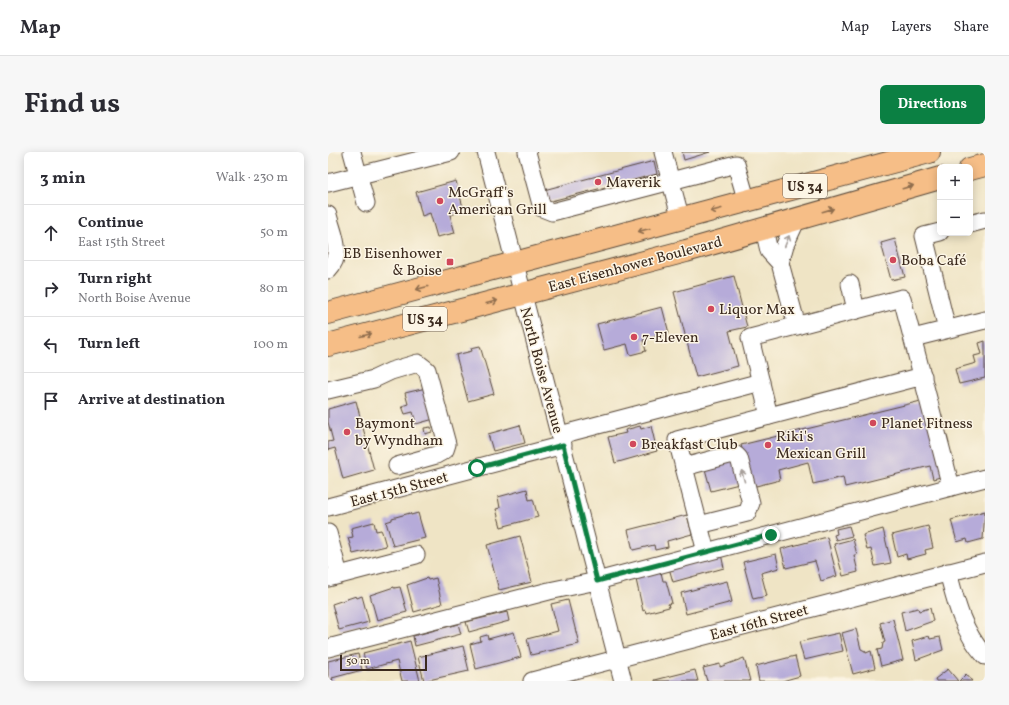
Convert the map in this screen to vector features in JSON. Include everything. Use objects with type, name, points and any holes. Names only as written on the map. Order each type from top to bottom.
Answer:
[{"type":"highway","name":"East Eisenhower Boulevard","points":[[328,313],[681,220],[929,152]]},
{"type":"highway","points":[[973,168],[985,165]]},
{"type":"highway","points":[[764,229],[774,210],[869,169]]},
{"type":"highway","name":"East Eisenhower Boulevard","points":[[328,344],[686,251],[937,179]]},
{"type":"street","points":[[352,152],[366,203]]},
{"type":"street","points":[[328,183],[451,152]]},
{"type":"street","name":"North Boise Avenue","points":[[486,152],[623,681]]},
{"type":"street","points":[[527,152],[542,208],[552,212],[736,164],[747,202]]},
{"type":"street","points":[[663,152],[681,220]]},
{"type":"street","points":[[328,215],[338,250],[335,262],[328,270]]},
{"type":"street","points":[[780,263],[785,245],[797,219]]},
{"type":"street","points":[[973,223],[985,220]]},
{"type":"street","points":[[764,229],[770,251],[780,263],[797,326]]},
{"type":"street","points":[[937,233],[924,236],[947,329]]},
{"type":"street","points":[[850,284],[856,310]]},
{"type":"street","points":[[769,416],[750,338],[902,298],[951,487]]},
{"type":"street","points":[[913,338],[985,320]]},
{"type":"street","points":[[328,390],[374,378],[418,363],[427,370],[447,444],[445,450],[441,453],[397,466]]},
{"type":"street","points":[[706,552],[677,440],[922,376]]},
{"type":"street","name":"East 15th Street","points":[[328,507],[761,382]]},
{"type":"street","points":[[684,467],[729,455],[736,455],[739,458],[750,503],[750,510],[747,513],[699,525]]},
{"type":"street","points":[[328,648],[556,589],[597,581],[985,478]]},
{"type":"street","points":[[328,533],[334,577],[416,555]]},
{"type":"street","name":"East 16th Street","points":[[532,681],[985,563]]},
{"type":"street","points":[[948,572],[964,625],[974,644],[985,656]]},
{"type":"building","points":[[682,152],[710,152],[684,160]]},
{"type":"building","points":[[654,161],[657,174],[543,203],[540,191]]},
{"type":"building","name":"McGraff's American Grill","points":[[456,181],[464,211],[450,215],[455,233],[437,237],[430,213],[422,216],[416,192]]},
{"type":"building","name":"Boba Café","points":[[895,239],[905,277],[891,280],[881,243]]},
{"type":"building","name":"Liquor Max","points":[[734,276],[747,327],[729,331],[738,366],[696,377],[674,292]]},
{"type":"building","points":[[662,307],[669,333],[643,340],[646,351],[630,355],[627,344],[604,350],[597,324]]},
{"type":"building","points":[[985,341],[985,378],[959,384],[955,369],[976,363],[974,356],[982,354],[979,343]]},
{"type":"building","points":[[480,346],[494,394],[468,401],[456,355],[472,351],[471,348]]},
{"type":"building","points":[[426,388],[434,419],[416,424],[413,412],[405,414],[402,406],[408,404],[405,393]]},
{"type":"building","points":[[925,400],[944,476],[933,479],[930,466],[845,487],[843,477],[813,484],[808,462],[778,470],[780,480],[752,487],[741,445]]},
{"type":"building","name":"Baymont by Wyndham","points":[[356,401],[374,470],[343,479],[335,448],[328,450],[328,442],[333,441],[328,422],[328,409]]},
{"type":"building","points":[[520,425],[525,443],[493,451],[488,434]]},
{"type":"building","name":"Breakfast Club","points":[[640,426],[641,429],[651,426],[657,451],[615,463],[608,437],[626,433],[625,430]]},
{"type":"building","points":[[431,427],[432,432],[425,434],[424,428]]},
{"type":"building","points":[[736,458],[743,483],[711,491],[705,469]]},
{"type":"building","points":[[527,489],[529,500],[533,499],[538,517],[501,527],[496,509],[500,508],[498,497]]},
{"type":"building","points":[[985,511],[983,539],[968,543],[967,539],[957,542],[951,520]]},
{"type":"building","points":[[410,513],[411,515],[418,513],[425,538],[393,546],[386,522],[392,520],[392,518]]},
{"type":"building","points":[[687,515],[692,534],[667,541],[668,547],[655,550],[654,545],[633,550],[628,530]]},
{"type":"building","points":[[374,522],[376,531],[381,530],[382,532],[386,546],[353,554],[348,538],[353,537],[351,528]]},
{"type":"building","points":[[849,526],[852,536],[836,540],[834,535],[837,534],[836,529]]},
{"type":"building","points":[[928,526],[933,548],[925,550],[926,554],[907,559],[906,554],[897,557],[892,535]]},
{"type":"building","points":[[883,529],[891,563],[875,566],[871,549],[867,550],[863,535]]},
{"type":"building","points":[[520,536],[532,582],[499,590],[487,545]]},
{"type":"building","points":[[827,537],[837,576],[821,581],[815,561],[786,568],[781,549]]},
{"type":"building","points":[[853,539],[857,555],[854,555],[858,572],[843,576],[834,544]]},
{"type":"building","points":[[721,554],[724,568],[673,582],[669,568]]},
{"type":"building","points":[[776,554],[779,568],[761,573],[767,596],[753,599],[743,562]]},
{"type":"building","points":[[660,568],[663,581],[666,581],[672,603],[668,604],[669,607],[646,613],[645,610],[643,611],[635,575]]},
{"type":"building","points":[[427,578],[428,580],[436,578],[442,604],[414,612],[407,585]]},
{"type":"building","points":[[727,581],[732,602],[686,614],[681,593]]},
{"type":"building","points":[[394,587],[400,587],[407,612],[377,620],[370,595]]},
{"type":"building","points":[[356,596],[357,598],[362,596],[369,622],[339,630],[332,604]]},
{"type":"building","points":[[568,600],[579,644],[531,655],[527,639],[558,631],[551,604]]},
{"type":"building","points":[[918,608],[919,611],[930,608],[933,621],[905,631],[901,612]]},
{"type":"building","points":[[507,612],[509,621],[469,632],[466,622]]},
{"type":"building","points":[[893,619],[903,660],[881,666],[877,650],[882,649],[883,643],[885,642],[880,623]]},
{"type":"building","points":[[458,624],[461,634],[415,646],[413,636]]},
{"type":"building","points":[[856,629],[861,649],[866,653],[871,651],[875,668],[853,674],[842,633]]},
{"type":"building","points":[[514,632],[521,657],[476,669],[470,644],[481,641],[480,637],[487,635],[488,639]]},
{"type":"building","points":[[839,633],[843,651],[804,660],[799,642]]},
{"type":"building","points":[[929,636],[930,639],[940,637],[943,650],[916,660],[912,641]]},
{"type":"building","points":[[410,641],[420,681],[402,681],[397,661],[367,669],[363,653]]},
{"type":"building","points":[[463,646],[469,671],[424,681],[418,657]]},
{"type":"building","points":[[358,654],[362,670],[332,678],[333,681],[328,681],[328,661]]},
{"type":"building","points":[[795,656],[800,676],[782,681],[759,681],[756,666]]},
{"type":"building","points":[[744,658],[750,681],[707,681],[703,668],[720,664],[720,667]]},
{"type":"building","points":[[948,669],[958,681],[936,681],[935,679]]},
{"type":"building","points":[[695,670],[698,681],[655,681],[655,680]]},
{"type":"building","points":[[966,674],[972,681],[959,681]]},
{"type":"place","name":"Maverik","points":[[598,182]]},
{"type":"place","name":"McGraff's American Grill","points":[[440,201]]},
{"type":"place","name":"Boba Café","points":[[893,260]]},
{"type":"place","name":"EB Eisenhower & Boise","points":[[450,262]]},
{"type":"place","name":"Liquor Max","points":[[711,309]]},
{"type":"place","name":"7-Eleven","points":[[634,337]]},
{"type":"place","name":"Planet Fitness","points":[[873,423]]},
{"type":"place","name":"Baymont by Wyndham","points":[[347,432]]},
{"type":"place","name":"Breakfast Club","points":[[633,444]]},
{"type":"place","name":"Riki's Mexican Grill","points":[[768,445]]},
{"type":"route","points":[[477,468],[563,445],[597,581],[771,535]]}]
